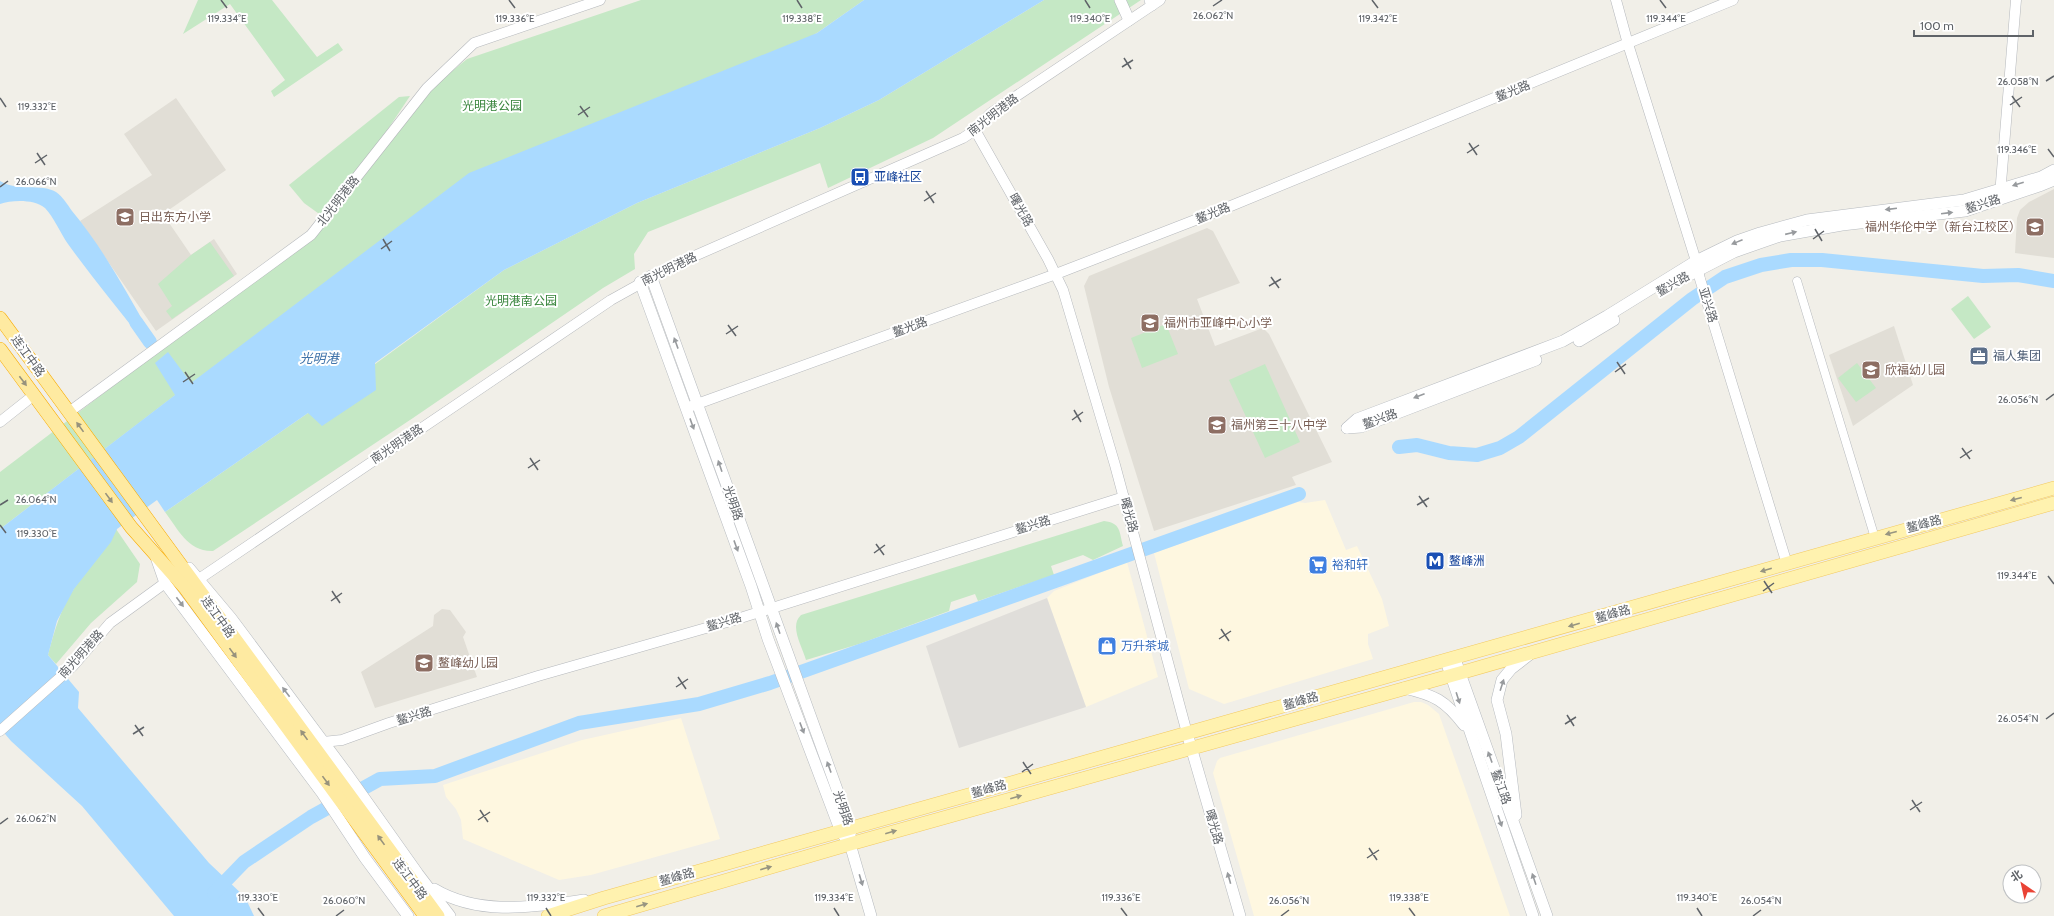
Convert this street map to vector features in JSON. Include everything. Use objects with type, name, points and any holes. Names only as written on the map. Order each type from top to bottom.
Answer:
[{"type":"highway","name":"连江中路","points":[[0,318],[145,516],[169,546],[192,583],[426,916]]},
{"type":"highway","name":"连江中路","points":[[0,349],[131,527],[156,555],[192,583],[438,916]]},
{"type":"main road","points":[[1120,0],[1129,20]]},
{"type":"main road","name":"鳌兴路","points":[[1698,270],[1676,280],[1598,331],[1568,347],[1361,427],[1347,428],[1357,419],[1563,341],[1607,316],[1698,270],[1734,252],[1780,236],[1842,225],[1965,211],[2054,170]]},
{"type":"main road","name":"鳌兴路","points":[[2000,194],[2042,185],[2054,180]]},
{"type":"main road","name":"光明路","points":[[651,276],[770,608],[800,685],[850,844]]},
{"type":"main road","name":"光明路","points":[[640,282],[779,668],[846,830]]},
{"type":"main road","name":"鳌峰路","points":[[548,916],[604,898],[2054,488]]},
{"type":"main road","name":"鳌峰路","points":[[604,916],[850,844],[1191,747],[1456,674],[2054,503]]},
{"type":"main road","points":[[156,555],[166,583],[322,792],[365,858],[408,916]]},
{"type":"main road","points":[[192,583],[323,742],[450,916]]},
{"type":"main road","points":[[1518,834],[1506,734],[1497,700],[1502,680],[1511,669],[1535,651]]},
{"type":"main road","name":"鳌江路","points":[[1450,660],[1518,834],[1547,916]]},
{"type":"main road","name":"鳌江路","points":[[1456,674],[1469,732],[1533,916]]},
{"type":"main road","points":[[1404,688],[1427,694],[1443,702],[1469,732]]},
{"type":"main road","name":"曙光路","points":[[1187,733],[1240,916]]},
{"type":"main road","points":[[850,844],[872,916]]},
{"type":"main road","points":[[365,858],[377,882],[401,916]]},
{"type":"main road","points":[[418,874],[455,904],[491,913],[511,912],[604,898]]},
{"type":"street","name":"北光明港路","points":[[69,412],[311,235],[427,88],[474,43],[600,0]]},
{"type":"street","name":"亚兴路","points":[[1616,0],[1628,44],[1787,564]]},
{"type":"street","name":"鳌光路","points":[[686,408],[1056,274],[1221,210],[1733,0]]},
{"type":"street","points":[[2000,194],[2016,0]]},
{"type":"street","name":"南光明港路","points":[[192,583],[584,317],[640,282],[956,141],[976,130],[991,113],[1154,2]]},
{"type":"street","name":"曙光路","points":[[976,130],[1056,274],[1063,290],[1124,497],[1187,733]]},
{"type":"street","points":[[1797,281],[1875,538]]},
{"type":"street","points":[[0,422],[34,395]]},
{"type":"street","name":"鳌兴路","points":[[323,742],[342,740],[389,723],[538,676],[770,608],[1124,497]]},
{"type":"street","name":"南光明港路","points":[[1,730],[65,674],[110,623],[166,583]]},
{"type":"shaded area","name":"日出东方小学","points":[[176,98],[226,170],[163,214],[191,255],[214,239],[237,274],[156,331],[80,221],[152,175],[124,134]]},
{"type":"shaded area","name":"福州华伦中学（新台江校区）","points":[[2054,189],[2054,258],[2015,253],[2017,218],[2020,210],[2029,202]]},
{"type":"shaded area","name":"福州第三十八中学","points":[[1207,228],[1213,231],[1240,283],[1197,299],[1215,346],[1263,328],[1269,334],[1332,462],[1292,477],[1296,485],[1154,531],[1109,387],[1084,286],[1089,276]]},
{"type":"shaded area","name":"欣福幼儿园","points":[[1894,326],[1913,385],[1853,426],[1829,355]]},
{"type":"shaded area","points":[[1325,500],[1346,550],[1357,546],[1382,599],[1389,626],[1368,634],[1368,644],[1373,659],[1224,704],[1189,689],[1154,553],[1298,502],[1305,503]]},
{"type":"shaded area","name":"万升茶城","points":[[1127,562],[1158,677],[1086,707],[1047,598],[1054,591]]},
{"type":"shaded area","points":[[1047,598],[1086,707],[959,748],[926,646]]},
{"type":"shaded area","name":"鳌峰幼儿园","points":[[442,609],[450,610],[466,632],[463,637],[477,677],[375,708],[361,672],[433,626],[434,615]]},
{"type":"shaded area","points":[[1414,702],[1421,702],[1428,705],[1439,714],[1510,916],[1254,916],[1213,773],[1217,761],[1220,758]]},
{"type":"shaded area","points":[[681,718],[720,839],[591,875],[559,880],[463,839],[461,820],[456,809],[446,797],[443,785],[582,740]]},
{"type":"green space","points":[[198,0],[272,0],[317,57],[338,43],[343,50],[274,97],[271,91],[285,80],[230,4],[183,34]]},
{"type":"green space","name":"光明港公园","points":[[641,0],[864,0],[817,33],[182,390],[0,529],[0,472],[146,361],[316,236],[435,85],[467,59]]},
{"type":"green space","name":"光明港南公园","points":[[1044,0],[1141,0],[933,138],[828,188],[820,163],[648,232],[634,254],[635,269],[603,288],[413,418],[213,551],[197,548],[190,544],[179,532],[165,512],[308,413],[504,270],[637,203],[820,128],[879,100]]},
{"type":"green space","points":[[410,96],[380,141],[322,216],[304,203],[289,185],[399,97]]},
{"type":"green space","points":[[210,242],[234,276],[172,319],[166,311],[172,306],[158,284],[191,255]]},
{"type":"green space","points":[[1968,296],[1991,327],[1974,339],[1951,309]]},
{"type":"green space","points":[[1166,324],[1178,354],[1142,368],[1131,338]]},
{"type":"green space","points":[[1857,363],[1876,388],[1856,402],[1838,378]]},
{"type":"green space","points":[[1265,364],[1300,442],[1265,458],[1229,380]]},
{"type":"green space","points":[[1104,521],[1110,522],[1116,526],[1120,532],[1123,546],[1093,560],[1083,555],[1051,566],[1054,575],[978,601],[975,594],[951,602],[949,611],[859,644],[806,660],[799,643],[796,630],[796,625],[801,615]]},
{"type":"green space","points":[[116,529],[140,564],[137,582],[91,623],[56,664],[48,655],[55,629],[62,611],[75,587],[102,552]]},
{"type":"water","name":"光明港","points":[[864,0],[1044,0],[879,100],[820,128],[637,203],[504,270],[375,363],[376,390],[322,426],[308,413],[165,512],[157,500],[117,529],[111,542],[74,589],[57,621],[48,655],[79,692],[78,708],[209,863],[245,897],[254,916],[174,916],[82,806],[11,741],[0,728],[0,529],[175,395],[155,363],[168,352],[191,383],[469,173],[817,33]]},
{"type":"water","points":[[0,181],[14,186],[50,189],[56,192],[65,201],[113,269],[148,330],[147,337],[140,337],[65,240],[45,208],[35,203],[23,201],[0,204]]},
{"type":"waterway","points":[[1399,447],[1417,445],[1449,453],[1477,455],[1500,448],[1519,437],[1692,299],[1725,277],[1761,265],[1791,260],[1822,260],[1983,276],[2018,275],[2054,281]]},
{"type":"waterway","points":[[136,322],[150,342]]},
{"type":"waterway","points":[[214,893],[244,862],[311,817],[380,779],[435,776],[579,723],[699,704],[770,683],[1299,494]]},
{"type":"place","name":"亚峰社区","points":[[860,177]]},
{"type":"place","name":"日出东方小学","points":[[125,217]]},
{"type":"place","name":"福州华伦中学（新台江校区）","points":[[2035,227]]},
{"type":"place","name":"福州市亚峰中心小学","points":[[1150,323]]},
{"type":"place","name":"福人集团","points":[[1979,356]]},
{"type":"place","name":"欣福幼儿园","points":[[1871,370]]},
{"type":"place","name":"福州第三十八中学","points":[[1217,425]]},
{"type":"place","name":"鳌峰洲","points":[[1435,561]]},
{"type":"place","name":"裕和轩","points":[[1318,565]]},
{"type":"place","name":"万升茶城","points":[[1107,646]]},
{"type":"place","name":"鳌峰幼儿园","points":[[424,663]]}]
